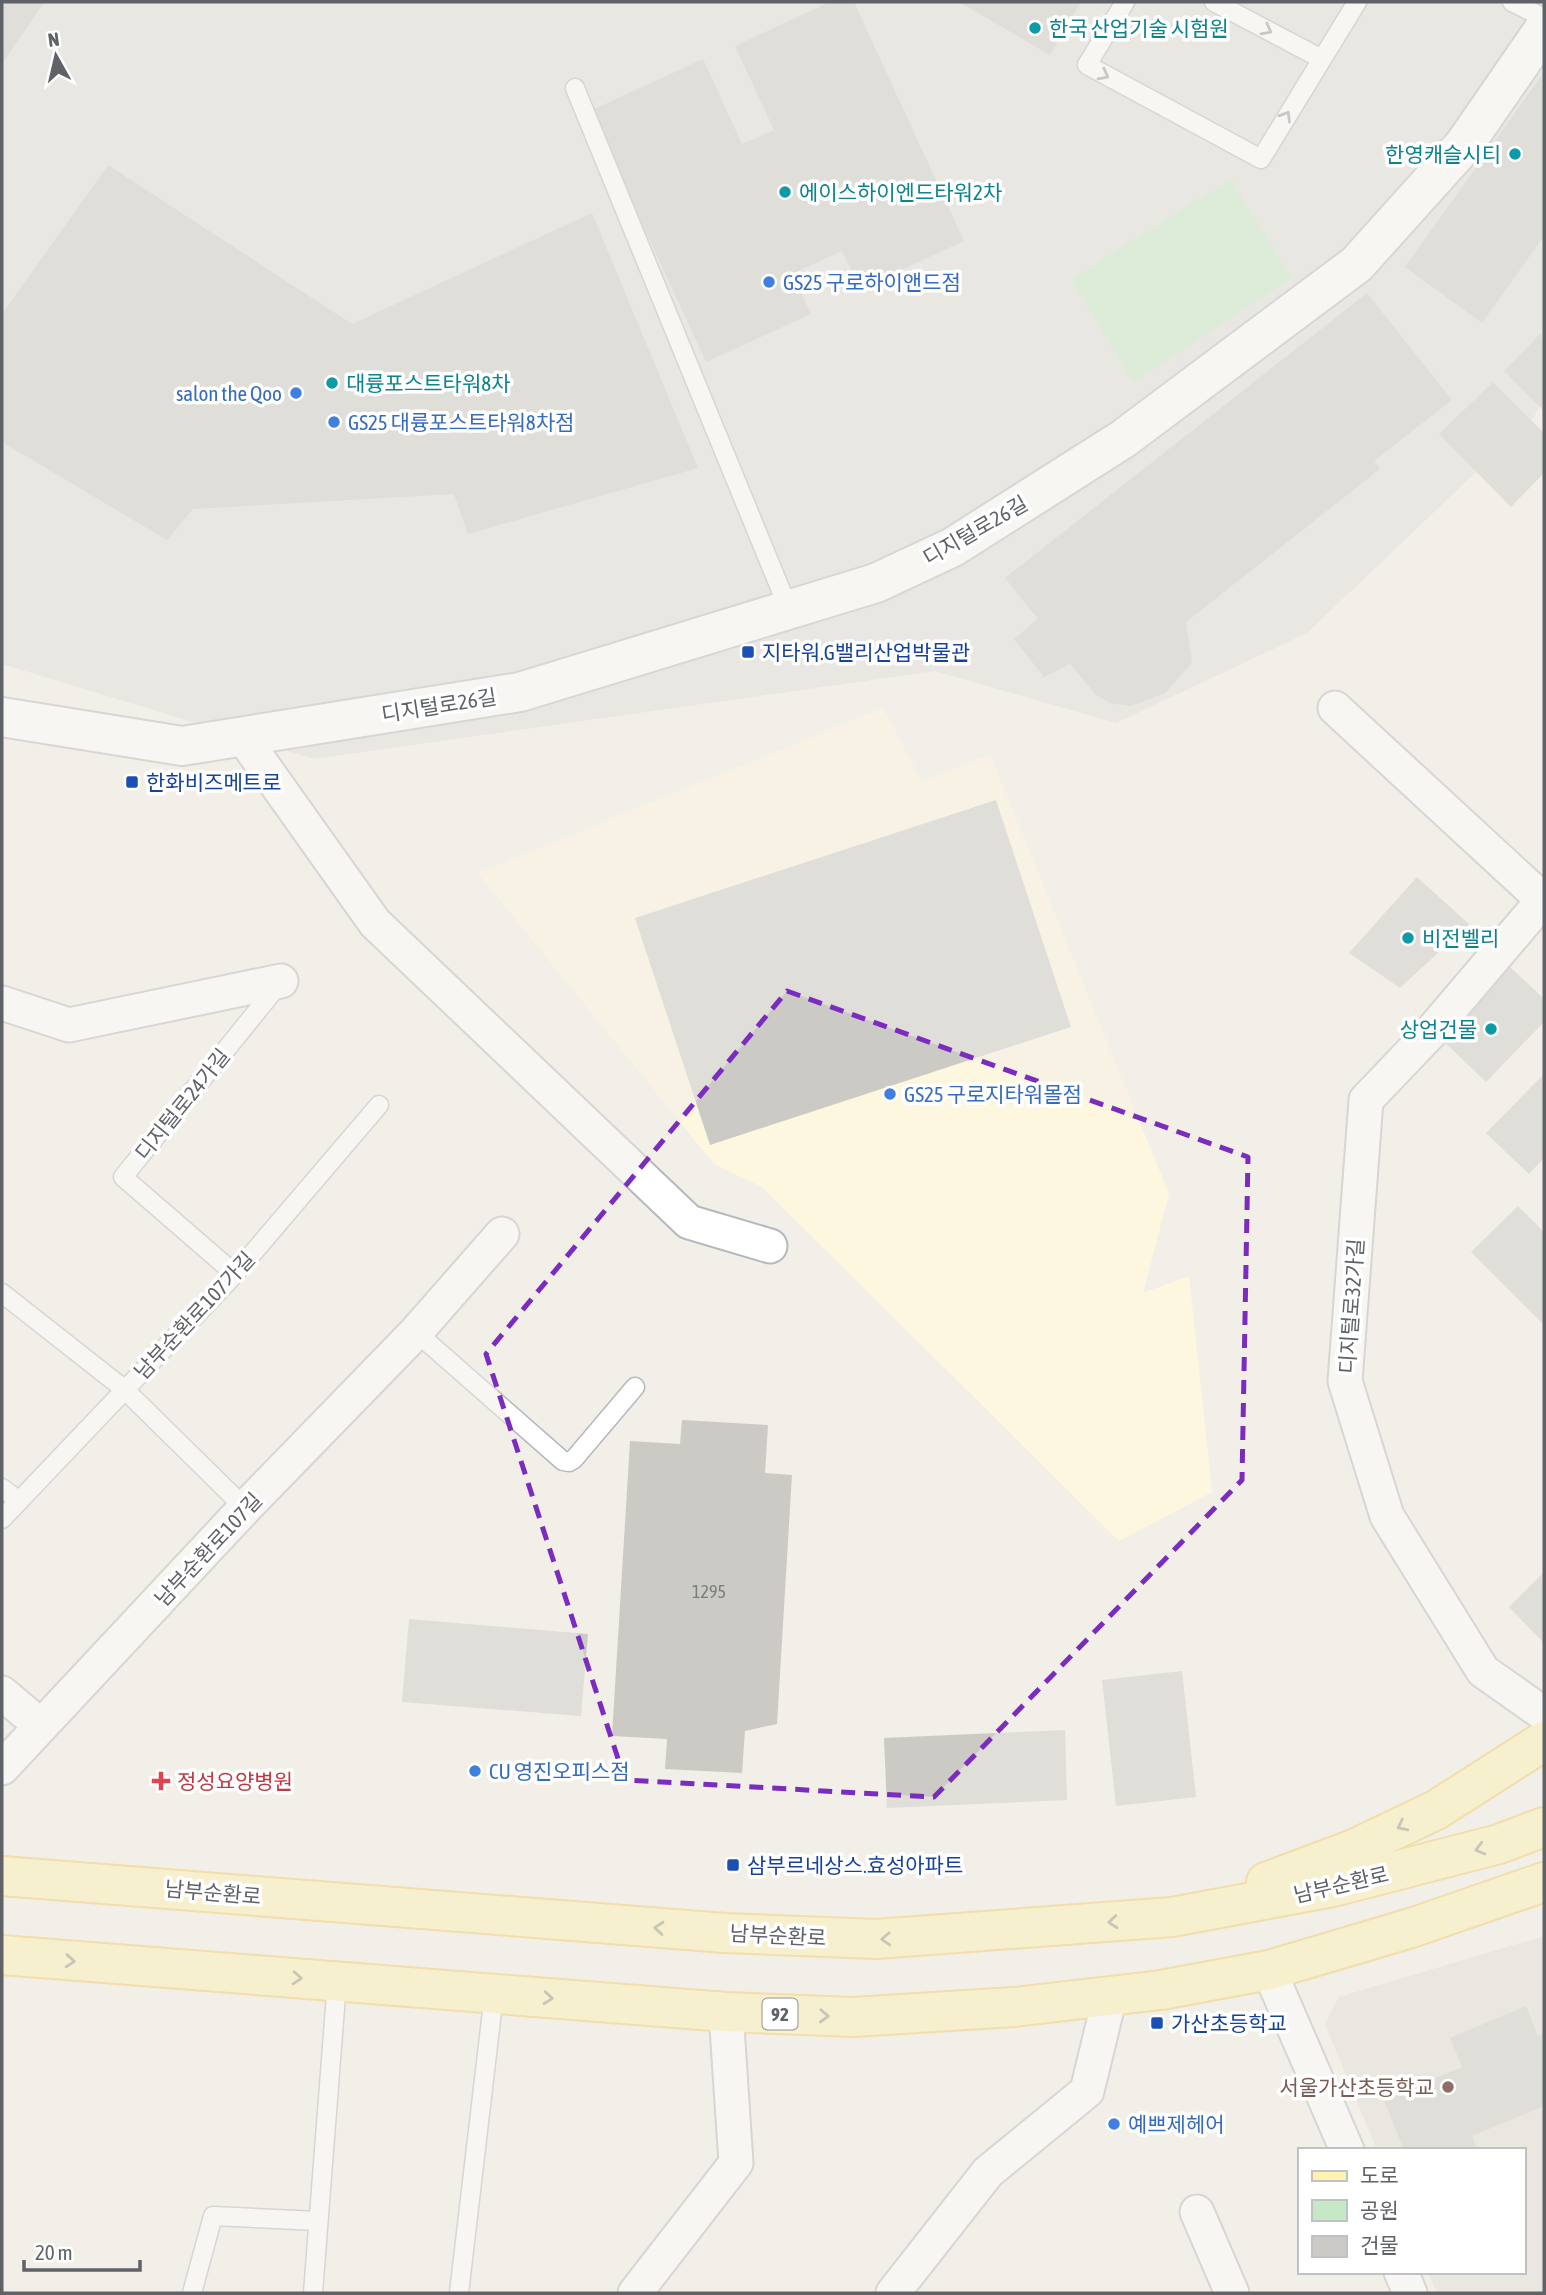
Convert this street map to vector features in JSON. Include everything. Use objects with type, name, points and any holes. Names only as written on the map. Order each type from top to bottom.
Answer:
[{"type":"main road","points":[[1171,1917],[1354,1849],[1436,1810],[1544,1741]]},
{"type":"main road","name":"남부순환로","points":[[2,1876],[725,1933],[876,1939],[1171,1917],[1333,1888],[1499,1844],[1544,1827]]},
{"type":"main road","name":"92","points":[[2,1955],[726,2012],[854,2017],[1013,2007],[1161,1990],[1269,1970],[1411,1928],[1544,1882]]},
{"type":"street","name":"디지털로26길","points":[[2,717],[182,746],[520,692],[876,583],[953,547],[1124,439],[1357,264],[1464,145],[1544,29]]},
{"type":"street","name":"디지털로32가길","points":[[1335,708],[1544,900],[1430,1033],[1366,1100],[1345,1381],[1387,1517],[1483,1671],[1544,1714]]},
{"type":"street","points":[[242,736],[375,923],[689,1222],[770,1246]]},
{"type":"street","points":[[2,1003],[69,1025],[281,981]]},
{"type":"street","name":"남부순환로107길","points":[[2,1768],[245,1508],[416,1332],[502,1234]]},
{"type":"street","points":[[2,1693],[41,1726]]},
{"type":"street","points":[[1269,1970],[1346,2148]]},
{"type":"street","points":[[894,2293],[988,2172],[1087,2091],[1110,1996]]},
{"type":"street","points":[[635,2293],[736,2163],[726,2012]]},
{"type":"street","points":[[1197,2212],[1232,2293]]},
{"type":"street","points":[[1402,2274],[1410,2293]]},
{"type":"lane","points":[[1125,2],[1087,65],[1261,159],[1320,58],[1357,2]]},
{"type":"lane","points":[[1214,2],[1320,58]]},
{"type":"lane","points":[[1511,2],[1544,18]]},
{"type":"lane","points":[[575,88],[789,610]]},
{"type":"lane","name":"디지털로24가길","points":[[235,1274],[123,1177],[281,981]]},
{"type":"lane","name":"남부순환로107가길","points":[[2,1519],[235,1274],[379,1105]]},
{"type":"lane","points":[[2,1293],[124,1389],[245,1508]]},
{"type":"lane","points":[[416,1332],[563,1461],[574,1459],[635,1387]]},
{"type":"lane","points":[[2,1488],[19,1501]]},
{"type":"lane","points":[[313,2293],[337,1982]]},
{"type":"lane","points":[[459,2293],[494,1994]]},
{"type":"lane","points":[[192,2293],[213,2216],[318,2221]]},
{"type":"highlighted area","points":[[787,991],[1248,1157],[1242,1480],[934,1797],[625,1780],[486,1354]]},
{"type":"shaded area","points":[[2,2],[1544,2],[1544,396],[1534,417],[1307,633],[1116,723],[935,671],[314,759],[2,664]]},
{"type":"shaded area","points":[[883,708],[922,782],[990,754],[1169,1194],[1143,1293],[1189,1276],[1212,1492],[1119,1541],[762,1187],[714,1164],[478,873]]},
{"type":"shaded area","name":"서울가산초등학교","points":[[1544,1936],[1544,2293],[1437,2293],[1429,2274],[1525,2274],[1525,2148],[1376,2148],[1325,2024],[1339,1997]]},
{"type":"green space","points":[[1231,179],[1292,278],[1133,382],[1071,279]]},
{"type":"building","points":[[2,2],[44,2],[2,64]]},
{"type":"building","name":"에이스하이엔드타워2차","points":[[830,2],[854,2],[964,241],[860,289],[842,251],[792,274],[811,314],[706,362],[590,111],[703,59],[742,144],[774,130],[735,46]]},
{"type":"building","name":"한국 산업기술 시험원","points":[[959,2],[1081,2],[1050,55]]},
{"type":"building","name":"한영캐슬시티","points":[[1544,72],[1544,236],[1482,323],[1405,267]]},
{"type":"building","name":"대륭포스트타워8차","points":[[108,165],[352,324],[592,213],[698,468],[468,534],[454,494],[193,509],[167,540],[2,442],[2,314]]},
{"type":"building","points":[[1367,293],[1452,400],[1374,461],[1380,469],[1186,622],[1192,663],[1165,693],[1131,706],[1110,703],[1096,695],[1070,664],[1044,677],[1014,639],[1038,619],[1005,578]]},
{"type":"building","points":[[1540,334],[1544,339],[1544,411],[1504,371]]},
{"type":"building","points":[[1493,382],[1544,433],[1544,473],[1511,507],[1439,434]]},
{"type":"building","points":[[996,800],[1071,1027],[710,1145],[635,918]]},
{"type":"building","name":"비전벨리","points":[[1417,877],[1469,924],[1400,988],[1349,953]]},
{"type":"building","name":"상업건물","points":[[1507,964],[1544,999],[1544,1022],[1486,1082],[1437,1035]]},
{"type":"building","points":[[1544,1074],[1544,1158],[1529,1174],[1486,1133]]},
{"type":"building","points":[[1518,1206],[1544,1232],[1544,1325],[1471,1252]]},
{"type":"building","points":[[682,1420],[768,1425],[765,1473],[792,1475],[777,1724],[745,1731],[742,1773],[665,1769],[667,1739],[612,1736],[630,1441],[680,1444]]},
{"type":"building","points":[[1544,1572],[1544,1643],[1509,1607]]},
{"type":"building","points":[[409,1619],[588,1634],[581,1716],[402,1702]]},
{"type":"building","points":[[1182,1671],[1196,1797],[1116,1806],[1102,1680]]},
{"type":"building","points":[[1065,1730],[1067,1800],[887,1808],[884,1738]]},
{"type":"building","points":[[1526,2006],[1538,2036],[1544,2033],[1544,2106],[1472,2136],[1476,2148],[1403,2148],[1384,2100],[1462,2067],[1450,2038]]},
{"type":"place","name":"한국 산업기술 시험원","points":[[1035,28]]},
{"type":"place","name":"한영캐슬시티","points":[[1515,154]]},
{"type":"place","name":"에이스하이엔드타워2차","points":[[785,192]]},
{"type":"place","name":"GS25 구로하이앤드점","points":[[769,282]]},
{"type":"place","name":"대륭포스트타워8차","points":[[332,383]]},
{"type":"place","name":"salon the Qoo","points":[[296,393]]},
{"type":"place","name":"GS25 대륭포스트타워8차점","points":[[334,422]]},
{"type":"place","name":"지타워.G밸리산업박물관","points":[[748,652]]},
{"type":"place","name":"한화비즈메트로","points":[[132,782]]},
{"type":"place","name":"비전벨리","points":[[1408,938]]},
{"type":"place","name":"상업건물","points":[[1491,1029]]},
{"type":"place","name":"GS25 구로지타워몰점","points":[[890,1094]]},
{"type":"place","name":"CU 영진오피스점","points":[[475,1771]]},
{"type":"place","name":"정성요양병원","points":[[161,1781]]},
{"type":"place","name":"삼부르네상스.효성아파트","points":[[733,1865]]},
{"type":"place","name":"가산초등학교","points":[[1157,2023]]},
{"type":"place","name":"서울가산초등학교","points":[[1448,2087]]},
{"type":"place","name":"예쁘제헤어","points":[[1114,2124]]}]
